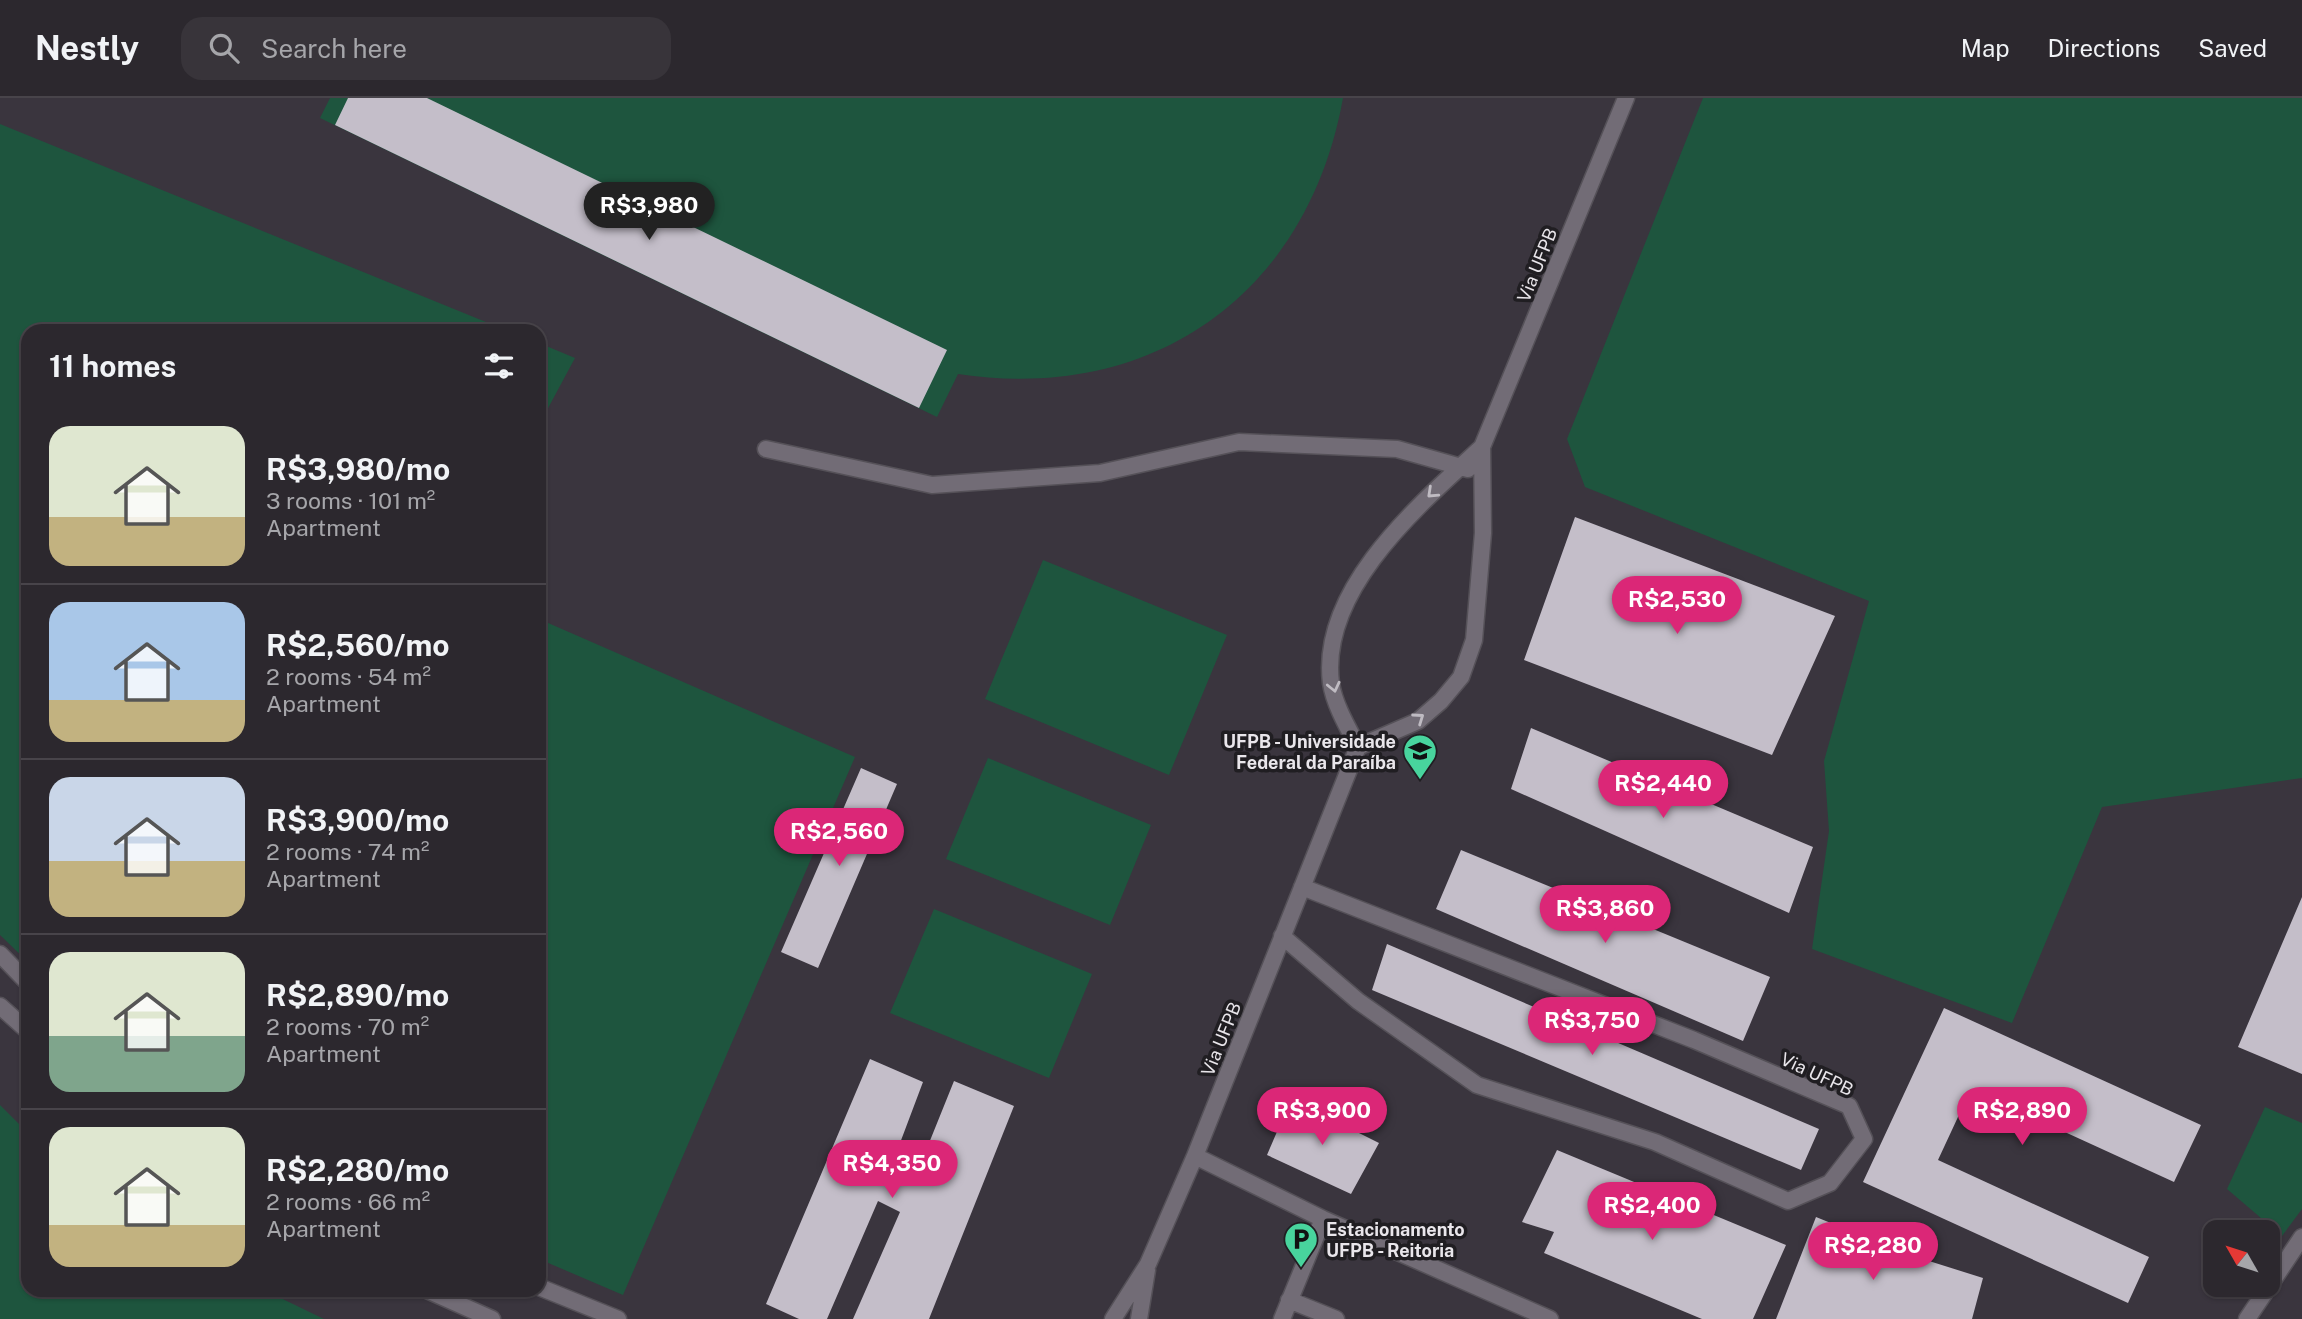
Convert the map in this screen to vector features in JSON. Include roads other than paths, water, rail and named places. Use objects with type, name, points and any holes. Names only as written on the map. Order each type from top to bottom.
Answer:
[{"type":"lane","name":"Via UFPB","points":[[1113,1319],[1148,1264],[1195,1156],[1358,747],[1418,721],[1441,701],[1461,677],[1474,640],[1483,533],[1482,447],[1626,98]]},
{"type":"lane","points":[[766,449],[932,485],[1100,473],[1239,442],[1396,449],[1482,473]]},
{"type":"lane","name":"Via UFPB","points":[[1358,747],[1331,684],[1333,639],[1347,597],[1422,502],[1482,447]]},
{"type":"lane","name":"Via UFPB","points":[[1282,936],[1358,1001],[1477,1085],[1655,1142],[1788,1200],[1830,1183],[1864,1139],[1849,1106],[1694,1040],[1302,887]]},
{"type":"lane","points":[[0,954],[21,976]]},
{"type":"lane","points":[[0,1006],[21,1025]]},
{"type":"lane","points":[[1195,1156],[1323,1219],[1550,1319]]},
{"type":"lane","points":[[1282,1319],[1323,1219]]},
{"type":"lane","points":[[2247,1319],[2302,1237]]},
{"type":"lane","name":"Via UFPB","points":[[1139,1319],[1148,1264]]},
{"type":"lane","points":[[546,1290],[618,1319]]},
{"type":"lane","points":[[443,1297],[492,1319]]},
{"type":"lane","points":[[1289,1300],[1336,1319]]},
{"type":"place","name":"UFPB - Universidade Federal da Paraíba","points":[[1420,781]]},
{"type":"place","name":"Estacionamento UFPB - Reitoria","points":[[1301,1269]]}]
